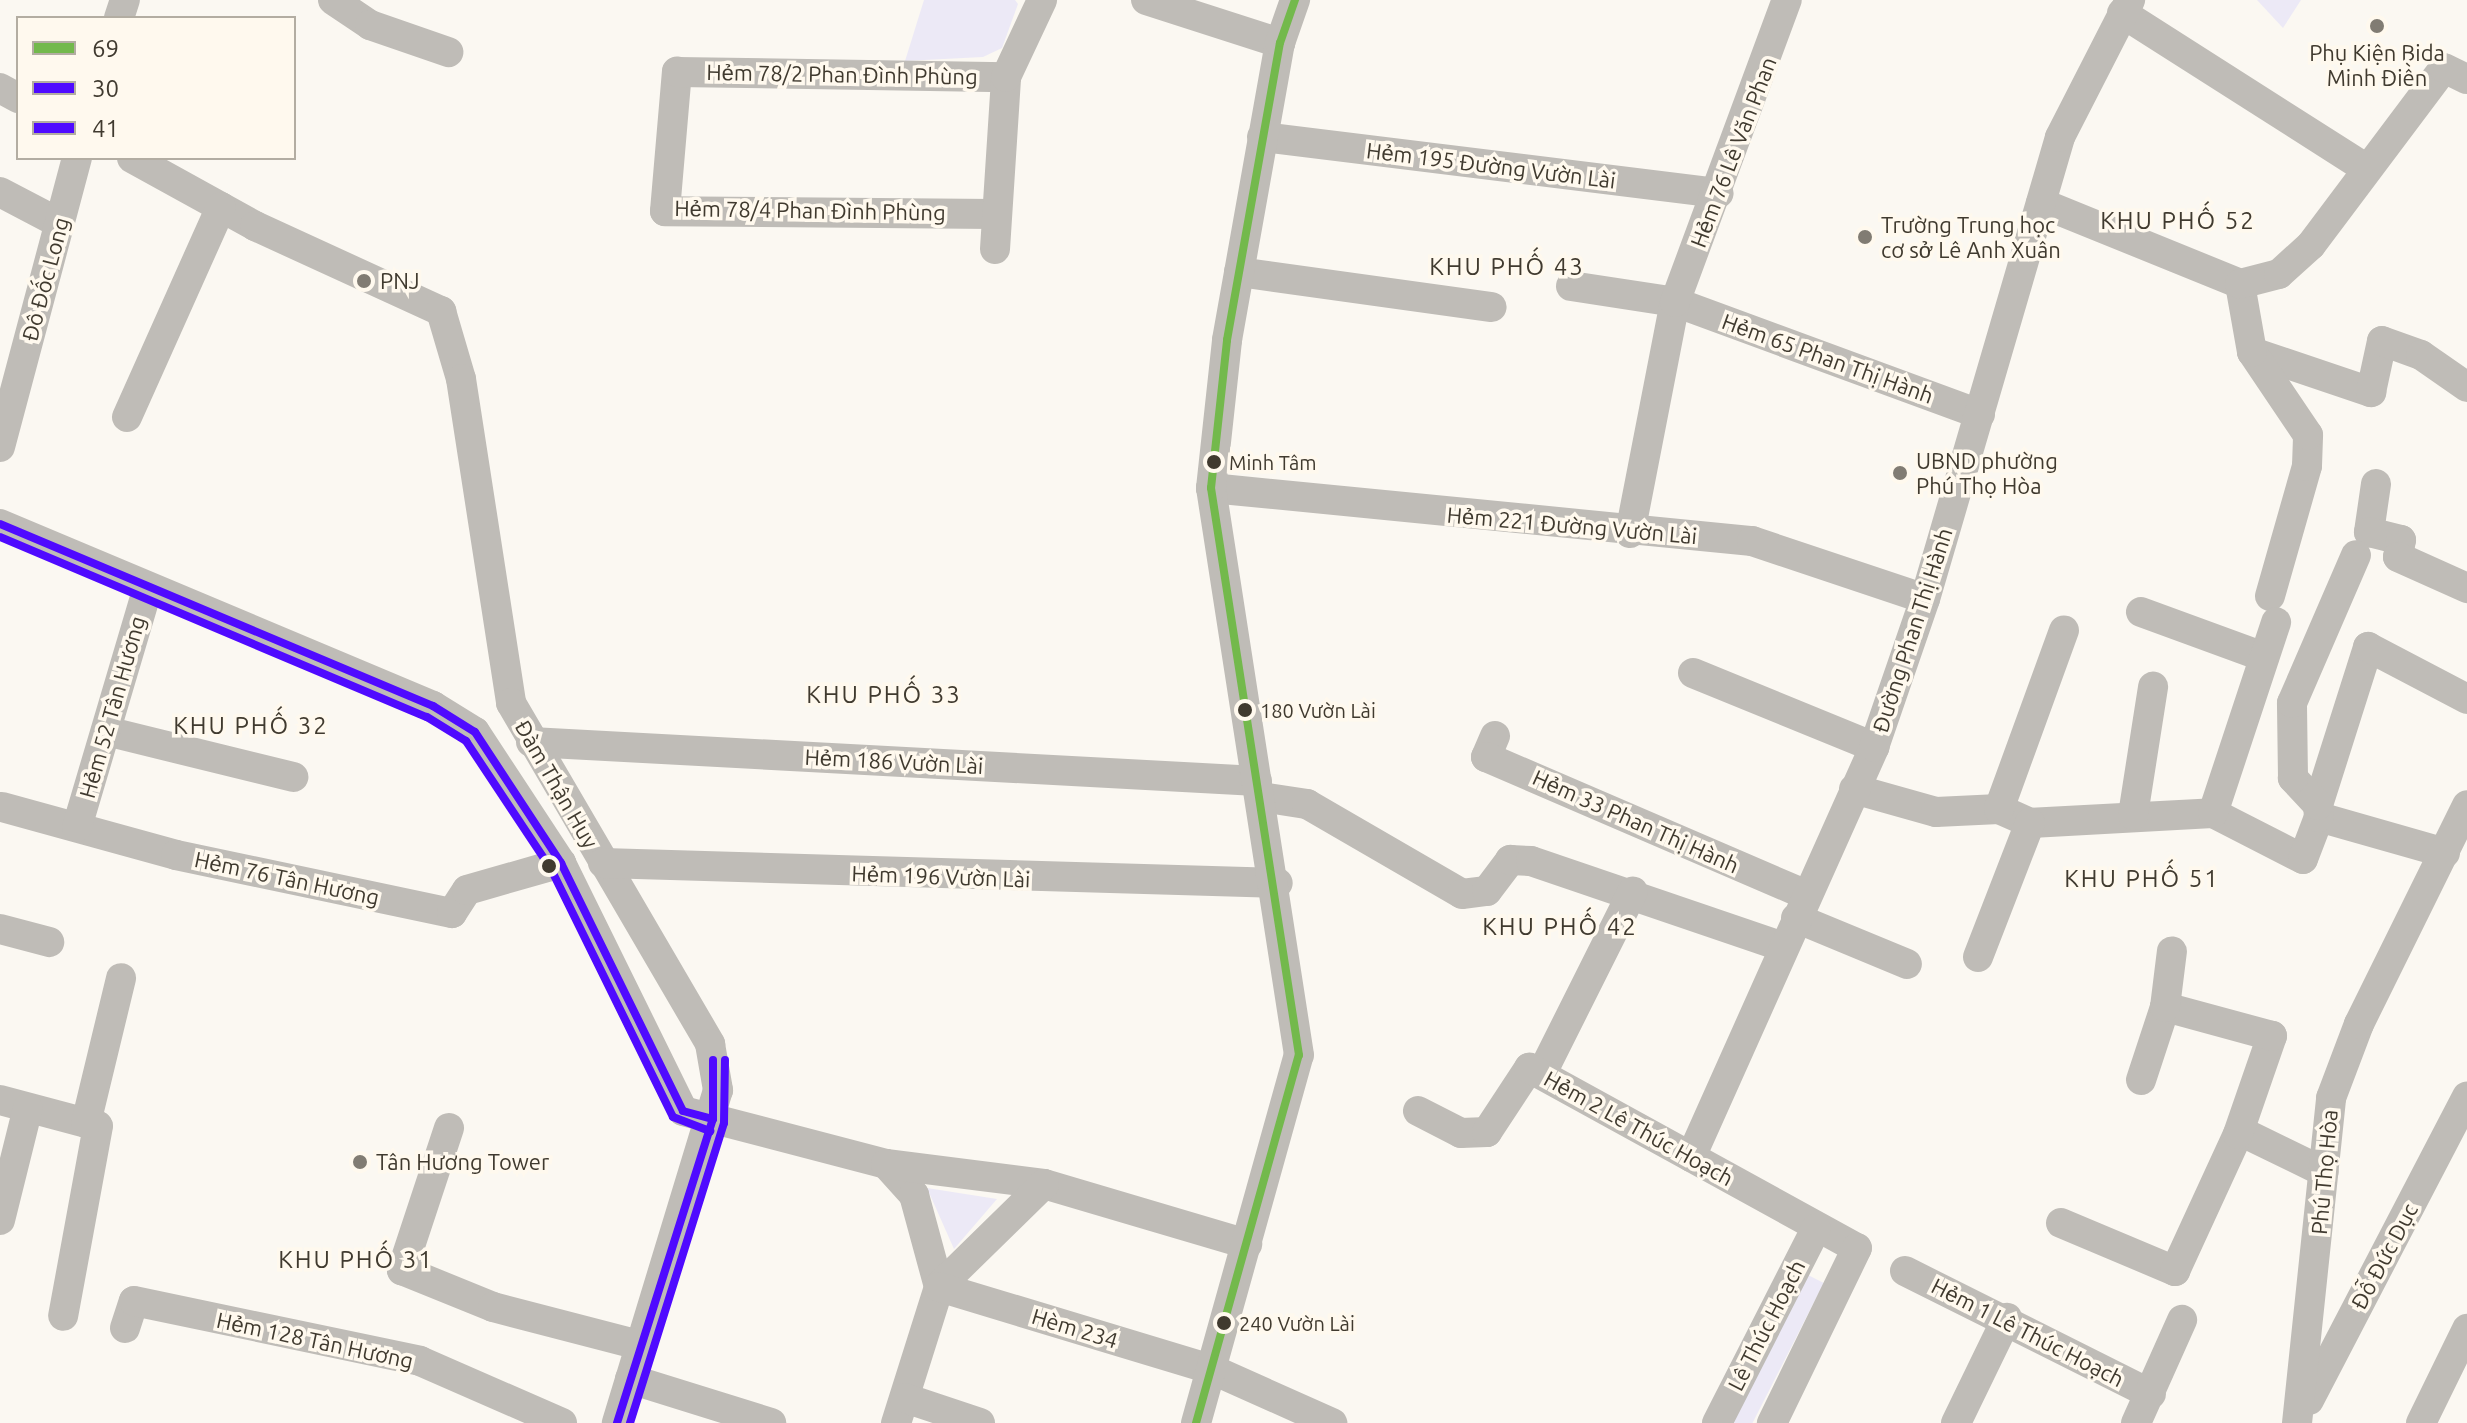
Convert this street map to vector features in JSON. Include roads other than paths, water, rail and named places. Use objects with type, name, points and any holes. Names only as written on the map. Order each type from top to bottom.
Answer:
[{"type":"street","points":[[333,0],[370,25],[448,52]]},
{"type":"street","points":[[995,249],[994,214],[1006,77],[1042,0]]},
{"type":"street","points":[[1146,0],[1280,43]]},
{"type":"street","points":[[1196,1423],[1299,1055],[1278,883],[1259,789],[1211,488],[1239,272],[1262,137],[1280,43],[1295,0]]},
{"type":"street","name":"Hẻm 76 Lê Văn Phan","points":[[1630,533],[1675,302],[1719,193],[1787,0]]},
{"type":"street","points":[[2126,6],[2365,168]]},
{"type":"street","name":"Đường Phan Thị Hành","points":[[1691,1157],[1874,747],[1925,599],[2060,137],[2126,6]]},
{"type":"street","points":[[2041,203],[2240,284],[2279,274],[2311,245],[2365,168],[2444,68],[2467,79]]},
{"type":"street","name":"Hẻm 78/2 Phan Đình Phùng","points":[[677,72],[1006,77]]},
{"type":"street","name":"Hẻm 78/4 Phan Đình Phùng","points":[[677,72],[665,211],[994,214]]},
{"type":"street","name":"Hẻm 195 Đường Vườn Lài","points":[[1262,137],[1719,193]]},
{"type":"street","name":"Đô Đốc Long","points":[[0,447],[12,352],[59,223],[76,160]]},
{"type":"street","name":"Đàm Thận Huy","points":[[136,160],[221,207],[441,311],[461,379],[511,703],[710,1044],[718,1090],[713,1119],[639,1345],[617,1423]]},
{"type":"street","points":[[0,192],[59,223]]},
{"type":"street","points":[[127,417],[221,207]]},
{"type":"street","points":[[1239,272],[1492,307]]},
{"type":"street","points":[[2213,813],[2264,657],[2307,466],[2308,435],[2252,352],[2240,284]]},
{"type":"street","name":"Hẻm 65 Phan Thị Hành","points":[[1571,286],[1675,302],[1980,414]]},
{"type":"street","points":[[2252,352],[2371,392],[2382,341],[2421,355],[2467,387]]},
{"type":"street","points":[[2376,484],[2369,532],[2401,540],[2398,557],[2467,588]]},
{"type":"street","name":"Hẻm 221 Đường Vườn Lài","points":[[1211,488],[1630,533],[1752,541],[1925,599]]},
{"type":"street","points":[[0,524],[433,706],[475,732],[561,863],[683,1111],[886,1164],[1044,1184],[1247,1244]]},
{"type":"street","points":[[2356,555],[2292,703],[2293,778],[2318,811],[2445,853]]},
{"type":"street","name":"Hẻm 52 Tân Hương","points":[[77,827],[148,587]]},
{"type":"street","points":[[2141,612],[2264,657]]},
{"type":"street","points":[[1999,809],[2064,630]]},
{"type":"street","points":[[1854,789],[1936,812],[1999,809],[2030,823],[2213,813],[2303,859],[2368,647],[2467,699]]},
{"type":"street","points":[[1693,673],[1874,747]]},
{"type":"street","points":[[2133,815],[2153,687]]},
{"type":"street","points":[[475,732],[511,703]]},
{"type":"street","points":[[106,731],[293,777]]},
{"type":"street","name":"Hẻm 33 Phan Thị Hành","points":[[1495,736],[1486,757],[1801,906]]},
{"type":"street","name":"Hẻm 186 Vườn Lài","points":[[531,742],[1259,789],[1307,804],[1462,894],[1487,891],[1510,860],[1633,891]]},
{"type":"street","name":"Phú Thọ Hòa","points":[[2305,1420],[2331,1098],[2348,1054],[2467,805]]},
{"type":"street","name":"Hẻm 76 Tân Hương","points":[[2,807],[452,913],[467,890],[561,863]]},
{"type":"street","points":[[1978,957],[2030,823]]},
{"type":"street","name":"Hẻm 196 Vườn Lài","points":[[603,863],[1278,883]]},
{"type":"street","points":[[1542,1073],[1633,891],[1783,947]]},
{"type":"street","points":[[1801,906],[1907,964]]},
{"type":"street","points":[[2,937],[49,942]]},
{"type":"street","points":[[2141,1080],[2165,1007],[2172,951]]},
{"type":"street","points":[[86,1123],[121,978]]},
{"type":"street","points":[[2061,1223],[2175,1271],[2240,1131],[2272,1036],[2165,1007]]},
{"type":"street","name":"Hẻm 2 Lê Thúc Hoạch","points":[[1418,1111],[1461,1133],[1487,1132],[1529,1068],[1837,1239]]},
{"type":"street","name":"Đỗ Đức Dục","points":[[2305,1420],[2467,1097]]},
{"type":"street","points":[[0,1220],[14,1104],[98,1126],[98,1145],[63,1316]]},
{"type":"street","points":[[449,1128],[402,1270],[493,1307],[639,1345]]},
{"type":"street","points":[[2240,1131],[2324,1172]]},
{"type":"street","points":[[886,1164],[914,1195],[939,1287]]},
{"type":"street","points":[[980,1423],[901,1410],[939,1287],[1044,1184]]},
{"type":"street","points":[[1772,1423],[1837,1239]]},
{"type":"street","name":"Lê Thúc Hoạch","points":[[1717,1423],[1837,1239]]},
{"type":"street","name":"Hẻm 1 Lê Thúc Hoạch","points":[[1905,1271],[2007,1318],[2151,1394]]},
{"type":"street","name":"Hèm 234","points":[[939,1287],[1211,1369],[1332,1423]]},
{"type":"street","name":"Hẻm 128 Tân Hương","points":[[125,1328],[134,1301],[420,1361],[562,1423]]},
{"type":"street","points":[[1956,1423],[2007,1318]]},
{"type":"street","points":[[2136,1423],[2182,1320]]},
{"type":"street","points":[[2421,1423],[2467,1329]]},
{"type":"street","points":[[630,1379],[771,1423]]},
{"type":"place","name":"Phụ Kiện Bida Minh Điền","points":[[2377,26]]},
{"type":"place","name":"Trường Trung học cơ sở Lê Anh Xuân","points":[[1865,237]]},
{"type":"place","name":"PNJ","points":[[364,281]]},
{"type":"place","name":"Minh Tâm","points":[[1214,462]]},
{"type":"place","name":"UBND phường Phú Thọ Hòa","points":[[1900,473]]},
{"type":"place","name":"180 Vườn Lài","points":[[1245,710]]},
{"type":"place","name":"Tân Hương Tower","points":[[360,1162]]},
{"type":"place","name":"240 Vườn Lài","points":[[1224,1323]]},
{"type":"district","name":"KHU PHỐ 52","points":[[2178,221]]},
{"type":"district","name":"KHU PHỐ 43","points":[[1507,267]]},
{"type":"district","name":"KHU PHỐ 33","points":[[884,695]]},
{"type":"district","name":"KHU PHỐ 32","points":[[251,726]]},
{"type":"district","name":"KHU PHỐ 51","points":[[2142,879]]},
{"type":"district","name":"KHU PHỐ 42","points":[[1560,927]]},
{"type":"district","name":"KHU PHỐ 31","points":[[356,1260]]}]
